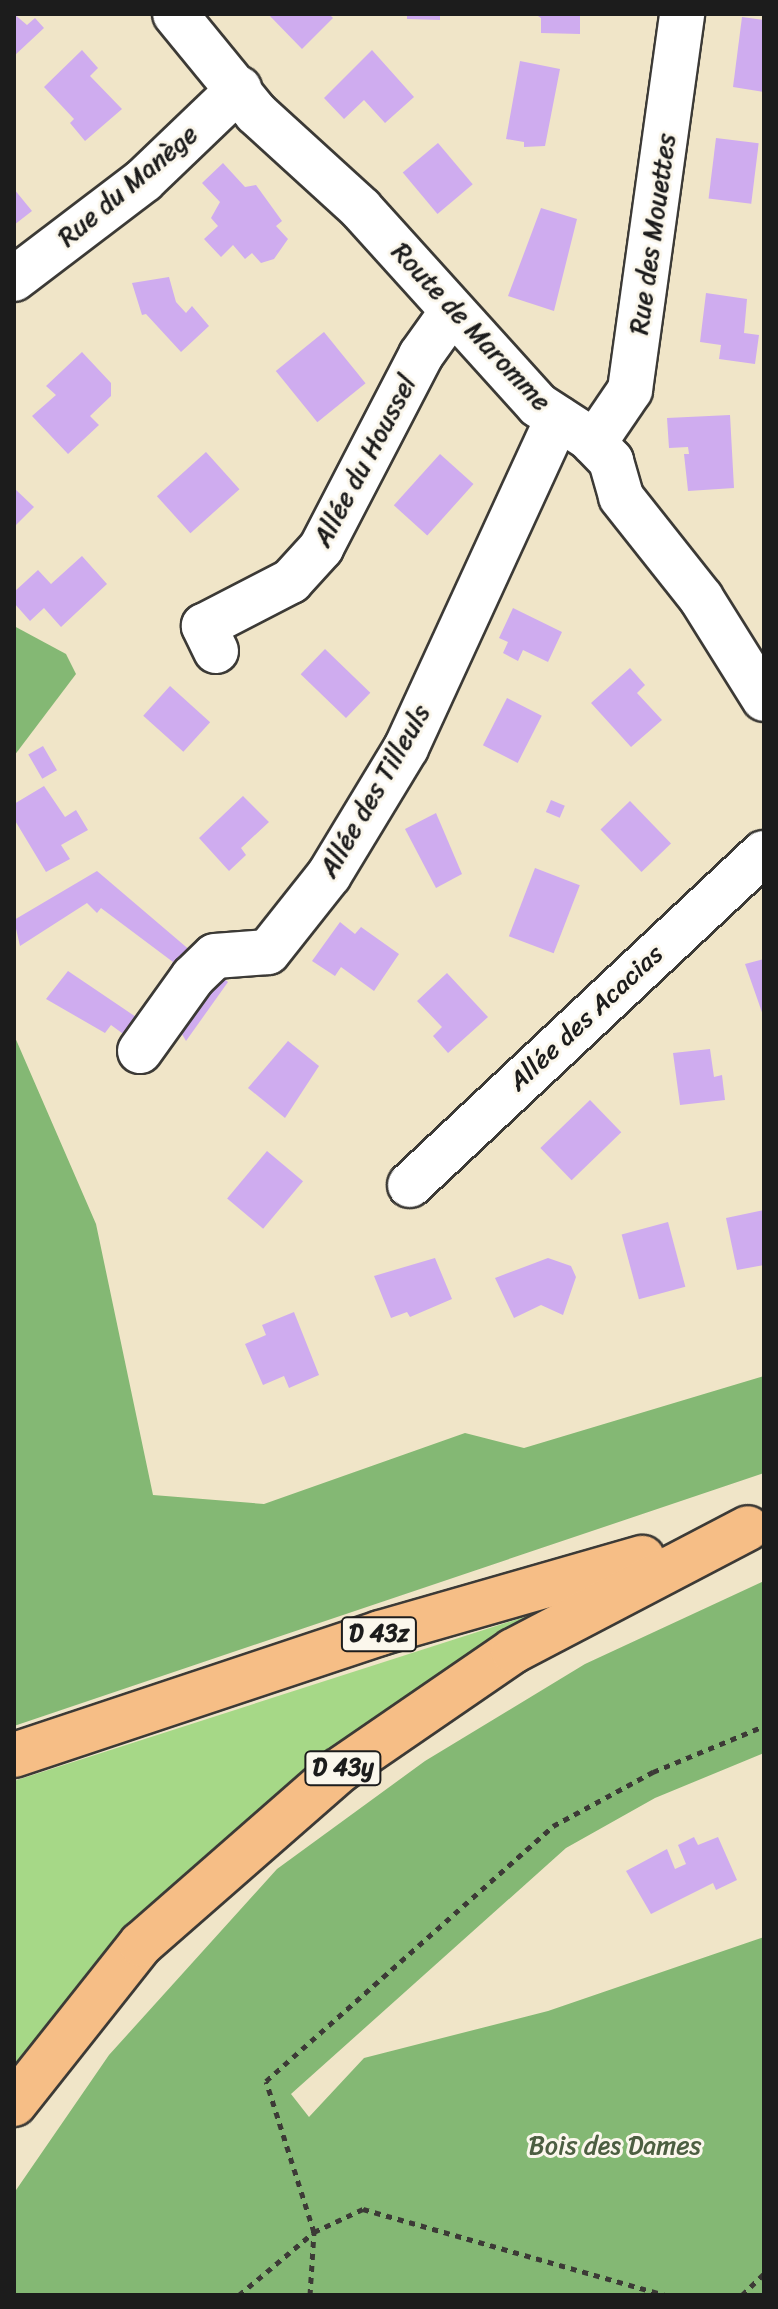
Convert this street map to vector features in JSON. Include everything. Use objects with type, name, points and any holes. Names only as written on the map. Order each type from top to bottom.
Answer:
[{"type":"highway","name":"D 43z","points":[[14,1755],[380,1633],[756,1525]]},
{"type":"highway","name":"D 43y","points":[[14,2104],[141,1944],[340,1770],[513,1651],[756,1525]]},
{"type":"street","name":"Route de Maromme","points":[[175,14],[294,152],[391,241],[451,313],[538,405],[594,443],[611,461],[621,497],[701,598],[764,699]]},
{"type":"street","name":"Rue des Mouettes","points":[[594,443],[630,390],[682,14]]},
{"type":"street","name":"Rue du Manège","points":[[14,279],[144,180],[239,89]]},
{"type":"street","name":"Allée du Houssel","points":[[216,651],[204,626],[291,581],[321,548],[421,355],[451,313]]},
{"type":"street","name":"Allée des Tilleuls","points":[[140,1051],[204,966],[215,956],[268,952],[329,875],[406,748],[558,418]]},
{"type":"street","name":"Allée des Acacias","points":[[410,1185],[764,853]]},
{"type":"path","points":[[310,2295],[314,2232],[266,2081],[553,1826],[653,1772],[764,1726]]},
{"type":"path","points":[[239,2295],[314,2232],[363,2209],[664,2295]]},
{"type":"path","points":[[742,2295],[764,2274]]},
{"type":"green space","points":[[14,626],[66,654],[76,674],[14,756]]},
{"type":"green space","points":[[14,1035],[96,1224],[153,1495],[264,1504],[465,1433],[524,1448],[764,1376],[764,1473],[14,1726]]},
{"type":"green space","name":"Bois des Dames","points":[[764,1581],[764,1753],[655,1798],[566,1848],[291,2094],[309,2117],[364,2058],[548,2011],[764,1937],[764,2295],[14,2295],[14,2193],[109,2055],[277,1869],[425,1761],[585,1664]]},
{"type":"green space","points":[[571,1602],[423,1695],[14,2093],[14,1781]]},
{"type":"building","points":[[14,14],[27,25],[35,18],[44,28],[14,56]]},
{"type":"building","points":[[268,14],[329,14],[333,18],[302,49]]},
{"type":"building","points":[[407,14],[440,14],[440,20],[407,19]]},
{"type":"building","points":[[535,14],[580,14],[580,34],[541,33],[541,18]]},
{"type":"building","points":[[742,17],[764,20],[764,92],[733,87]]},
{"type":"building","points":[[82,50],[98,68],[90,76],[122,109],[85,141],[70,123],[74,119],[44,87]]},
{"type":"building","points":[[372,50],[414,97],[385,123],[364,100],[344,119],[324,98]]},
{"type":"building","points":[[520,61],[560,69],[545,146],[524,147],[524,142],[506,139]]},
{"type":"building","points":[[716,138],[759,143],[751,204],[709,199]]},
{"type":"building","points":[[438,143],[473,184],[437,214],[403,173]]},
{"type":"building","points":[[223,163],[245,187],[256,185],[282,221],[276,226],[288,239],[274,259],[261,263],[252,253],[245,259],[233,245],[221,257],[204,239],[218,226],[211,218],[220,202],[202,183]]},
{"type":"building","points":[[14,189],[32,211],[14,225]]},
{"type":"building","points":[[541,208],[577,219],[554,311],[508,296]]},
{"type":"building","points":[[169,277],[176,302],[186,313],[192,306],[209,326],[181,352],[146,314],[142,315],[132,283]]},
{"type":"building","points":[[706,293],[747,299],[744,333],[759,335],[755,364],[719,359],[721,345],[700,342]]},
{"type":"building","points":[[324,332],[366,383],[317,422],[276,371]]},
{"type":"building","points":[[82,352],[111,383],[111,396],[90,416],[99,425],[68,454],[32,416],[56,395],[46,386]]},
{"type":"building","points":[[730,415],[734,488],[688,491],[684,454],[689,454],[688,447],[669,448],[667,418]]},
{"type":"building","points":[[206,452],[239,489],[190,533],[157,496]]},
{"type":"building","points":[[440,454],[473,484],[427,535],[394,505]]},
{"type":"building","points":[[14,488],[34,507],[14,527]]},
{"type":"building","points":[[82,556],[107,584],[61,627],[44,608],[30,621],[14,603],[14,592],[38,570],[51,584]]},
{"type":"building","points":[[513,608],[562,632],[548,662],[523,650],[518,661],[503,653],[508,642],[499,638]]},
{"type":"building","points":[[325,649],[370,693],[346,718],[301,674]]},
{"type":"building","points":[[630,668],[645,685],[637,693],[662,720],[631,747],[591,703]]},
{"type":"building","points":[[170,686],[210,722],[183,752],[143,716]]},
{"type":"building","points":[[507,698],[542,716],[518,763],[483,745]]},
{"type":"building","points":[[43,746],[57,770],[42,779],[28,754]]},
{"type":"building","points":[[44,786],[65,817],[76,810],[88,830],[61,845],[70,859],[46,872],[14,819],[14,804]]},
{"type":"building","points":[[243,796],[269,822],[241,848],[246,855],[229,871],[199,838]]},
{"type":"building","points":[[551,800],[565,806],[560,818],[546,812]]},
{"type":"building","points":[[630,801],[671,843],[641,872],[601,829]]},
{"type":"building","points":[[436,813],[462,874],[436,888],[405,829]]},
{"type":"building","points":[[535,868],[580,885],[554,953],[509,936]]},
{"type":"building","points":[[97,871],[192,952],[176,972],[169,968],[173,962],[101,908],[97,913],[87,903],[20,946],[14,920]]},
{"type":"building","points":[[340,922],[355,934],[361,927],[399,954],[374,991],[341,967],[335,976],[312,961]]},
{"type":"building","points":[[764,959],[764,1018],[745,964]]},
{"type":"building","points":[[212,969],[228,982],[186,1041],[178,1027]]},
{"type":"building","points":[[68,971],[139,1019],[126,1036],[111,1025],[105,1033],[46,999]]},
{"type":"building","points":[[447,973],[488,1017],[448,1053],[433,1036],[442,1027],[417,1001]]},
{"type":"building","points":[[288,1041],[319,1066],[285,1118],[248,1088]]},
{"type":"building","points":[[710,1049],[714,1077],[722,1075],[725,1100],[680,1105],[673,1053]]},
{"type":"building","points":[[590,1100],[621,1132],[572,1180],[540,1148]]},
{"type":"building","points":[[267,1151],[303,1181],[263,1229],[227,1198]]},
{"type":"building","points":[[764,1210],[764,1265],[737,1270],[726,1218]]},
{"type":"building","points":[[668,1222],[685,1287],[639,1299],[622,1234]]},
{"type":"building","points":[[435,1258],[452,1299],[410,1317],[407,1312],[391,1318],[374,1276]]},
{"type":"building","points":[[548,1258],[571,1266],[576,1277],[563,1315],[541,1305],[514,1318],[495,1278]]},
{"type":"building","points":[[294,1312],[319,1375],[289,1388],[284,1376],[263,1385],[245,1344],[266,1335],[262,1325]]},
{"type":"building","points":[[694,1837],[698,1845],[718,1837],[737,1880],[716,1890],[713,1883],[651,1914],[626,1871],[667,1849],[675,1869],[686,1864],[678,1845]]}]
